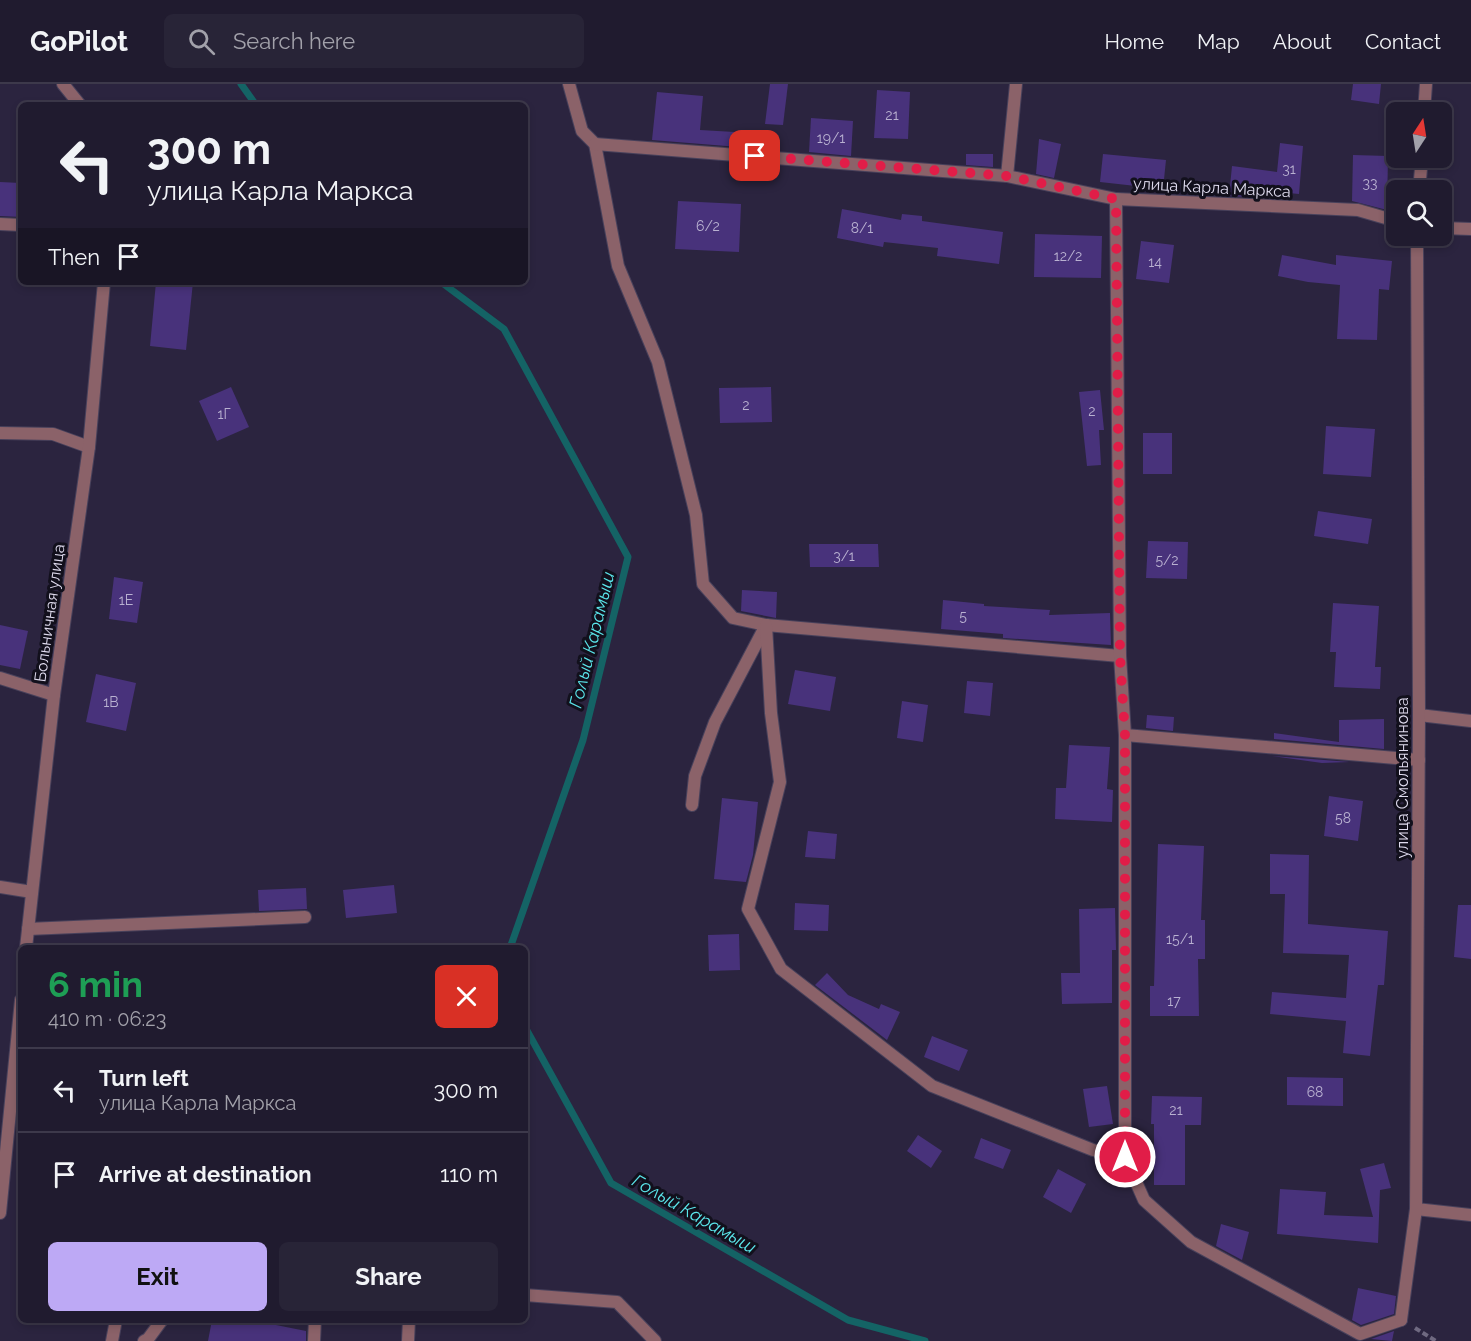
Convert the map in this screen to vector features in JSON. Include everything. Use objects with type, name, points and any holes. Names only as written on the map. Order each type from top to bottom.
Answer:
[{"type":"street","points":[[63,84],[78,102]]},
{"type":"street","points":[[569,84],[582,131],[595,144],[618,266],[658,362],[696,515],[703,584],[734,618],[766,625],[1120,656]]},
{"type":"street","points":[[1007,176],[1016,84]]},
{"type":"street","points":[[1425,102],[1426,84]]},
{"type":"street","name":"улица Карла Маркса","points":[[595,144],[1007,176],[1116,199],[1358,210],[1386,218]]},
{"type":"street","points":[[1116,199],[1120,656],[1125,735],[1125,1157],[1144,1200],[1191,1242],[1360,1335],[1401,1320]]},
{"type":"street","points":[[0,224],[18,225]]},
{"type":"street","points":[[1452,228],[1471,229]]},
{"type":"street","name":"улица Смольянинова","points":[[1401,1320],[1416,1209],[1419,760],[1417,246]]},
{"type":"street","name":"Больничная улица","points":[[26,945],[54,695],[89,447],[104,285]]},
{"type":"street","points":[[0,433],[53,434],[89,447]]},
{"type":"street","points":[[692,805],[695,776],[715,722],[766,625]]},
{"type":"street","points":[[766,625],[771,713],[780,782],[748,909],[781,969],[932,1086],[1093,1150],[1125,1157]]},
{"type":"street","points":[[0,678],[54,695]]},
{"type":"street","points":[[1419,715],[1471,721]]},
{"type":"street","points":[[1125,735],[1419,760]]},
{"type":"street","points":[[0,887],[32,892]]},
{"type":"street","points":[[28,929],[305,917]]},
{"type":"street","points":[[0,1213],[18,1030]]},
{"type":"street","points":[[1416,1209],[1471,1215]]},
{"type":"street","points":[[528,1295],[617,1302],[654,1341]]},
{"type":"street","points":[[112,1341],[115,1323]]},
{"type":"street","points":[[144,1341],[160,1323]]},
{"type":"street","points":[[314,1341],[315,1323]]},
{"type":"street","points":[[408,1341],[409,1323]]},
{"type":"path","points":[[1401,1320],[1436,1341]]},
{"type":"building","points":[[770,84],[788,84],[783,125],[765,124]]},
{"type":"building","points":[[1353,84],[1381,84],[1379,104],[1351,100]]},
{"type":"building","points":[[877,90],[910,92],[908,139],[874,138]]},
{"type":"building","points":[[657,92],[703,96],[700,130],[752,133],[751,148],[652,140]]},
{"type":"building","points":[[811,118],[853,121],[851,156],[809,152]]},
{"type":"building","points":[[1039,139],[1061,144],[1054,178],[1036,174]]},
{"type":"building","points":[[1280,143],[1303,146],[1299,194],[1268,191],[1267,198],[1229,196],[1232,166],[1277,172]]},
{"type":"building","points":[[966,154],[993,154],[993,167],[966,165]]},
{"type":"building","points":[[1103,154],[1166,160],[1163,189],[1100,182]]},
{"type":"building","points":[[1353,155],[1386,156],[1386,210],[1352,201]]},
{"type":"building","points":[[0,182],[18,183],[18,217],[0,216]]},
{"type":"building","points":[[678,201],[741,204],[739,252],[675,249]]},
{"type":"building","points":[[842,209],[901,220],[902,214],[922,216],[922,221],[1003,232],[999,264],[937,256],[938,248],[884,242],[883,247],[837,238]]},
{"type":"building","points":[[1035,234],[1102,236],[1101,278],[1034,277]]},
{"type":"building","points":[[1141,241],[1174,245],[1169,283],[1136,279]]},
{"type":"building","points":[[1282,255],[1336,265],[1336,255],[1392,261],[1389,290],[1379,289],[1377,340],[1337,339],[1340,285],[1278,276]]},
{"type":"building","points":[[156,285],[193,285],[186,350],[150,346]]},
{"type":"building","points":[[231,387],[249,427],[217,441],[199,401]]},
{"type":"building","points":[[771,387],[772,422],[720,423],[719,388]]},
{"type":"building","points":[[1100,390],[1104,430],[1099,430],[1101,465],[1087,466],[1079,392]]},
{"type":"building","points":[[1326,426],[1375,429],[1371,477],[1323,474]]},
{"type":"building","points":[[1143,433],[1172,433],[1172,474],[1143,474]]},
{"type":"building","points":[[1318,511],[1372,519],[1368,544],[1314,536]]},
{"type":"building","points":[[1148,541],[1188,542],[1187,579],[1146,578]]},
{"type":"building","points":[[809,544],[878,544],[879,567],[810,567]]},
{"type":"building","points":[[114,577],[143,582],[137,623],[109,619]]},
{"type":"building","points":[[742,590],[777,592],[776,618],[741,611]]},
{"type":"building","points":[[943,600],[984,604],[984,606],[1050,610],[1049,615],[1110,613],[1111,645],[1003,638],[1003,634],[941,629]]},
{"type":"building","points":[[1333,603],[1379,606],[1375,667],[1381,667],[1380,689],[1334,687],[1336,652],[1330,652]]},
{"type":"building","points":[[0,625],[28,631],[20,669],[0,665]]},
{"type":"building","points":[[795,670],[836,677],[830,711],[788,704]]},
{"type":"building","points":[[96,674],[136,683],[126,731],[86,722]]},
{"type":"building","points":[[967,681],[993,683],[990,716],[964,713]]},
{"type":"building","points":[[902,701],[928,705],[923,742],[897,738]]},
{"type":"building","points":[[1147,715],[1174,717],[1173,731],[1146,728]]},
{"type":"building","points":[[1384,719],[1384,749],[1274,739],[1274,733],[1339,742],[1339,720]]},
{"type":"building","points":[[1069,745],[1110,747],[1107,789],[1113,790],[1112,822],[1055,819],[1056,788],[1066,788]]},
{"type":"building","points":[[1272,756],[1350,762],[1322,763]]},
{"type":"building","points":[[1329,796],[1363,801],[1358,841],[1324,836]]},
{"type":"building","points":[[722,798],[758,802],[753,855],[746,882],[714,879]]},
{"type":"building","points":[[808,831],[837,834],[835,859],[805,857]]},
{"type":"building","points":[[1158,844],[1204,846],[1201,920],[1205,920],[1205,959],[1198,959],[1199,1016],[1150,1016],[1150,986],[1154,986]]},
{"type":"building","points":[[1270,854],[1309,855],[1308,924],[1388,931],[1384,985],[1378,985],[1370,1056],[1343,1053],[1346,1021],[1270,1014],[1272,992],[1346,998],[1349,955],[1283,953],[1285,894],[1270,894]]},
{"type":"building","points":[[394,885],[397,913],[346,918],[343,890]]},
{"type":"building","points":[[306,888],[307,909],[259,911],[258,890]]},
{"type":"building","points":[[795,903],[829,905],[828,931],[794,930]]},
{"type":"building","points":[[1458,905],[1471,905],[1471,959],[1454,957]]},
{"type":"building","points":[[1115,908],[1116,950],[1112,950],[1112,1003],[1062,1004],[1061,973],[1080,973],[1079,909]]},
{"type":"building","points":[[739,934],[740,970],[709,971],[708,935]]},
{"type":"building","points":[[827,973],[848,995],[879,1009],[881,1004],[900,1012],[887,1040],[815,985]]},
{"type":"building","points":[[932,1036],[968,1050],[959,1071],[924,1057]]},
{"type":"building","points":[[1287,1077],[1343,1078],[1343,1106],[1287,1105]]},
{"type":"building","points":[[1107,1086],[1113,1124],[1089,1127],[1083,1089]]},
{"type":"building","points":[[1152,1096],[1202,1097],[1201,1125],[1185,1125],[1185,1185],[1154,1185]]},
{"type":"building","points":[[918,1135],[942,1151],[931,1168],[907,1151]]},
{"type":"building","points":[[981,1138],[1011,1150],[1003,1169],[974,1158]]},
{"type":"building","points":[[1384,1163],[1391,1188],[1380,1190],[1378,1243],[1277,1234],[1280,1189],[1326,1192],[1324,1215],[1373,1217],[1360,1169]]},
{"type":"building","points":[[1058,1169],[1086,1184],[1071,1213],[1043,1197]]},
{"type":"building","points":[[1221,1224],[1249,1232],[1242,1260],[1216,1246]]},
{"type":"building","points":[[1358,1288],[1396,1296],[1394,1314],[1361,1325],[1352,1320]]},
{"type":"building","points":[[211,1323],[276,1323],[276,1325],[306,1331],[306,1341],[208,1341]]},
{"type":"building","points":[[1394,1331],[1392,1341],[1371,1339]]},
{"type":"waterway","name":"Голый Карамыш","points":[[241,84],[254,102]]},
{"type":"waterway","name":"Голый Карамыш","points":[[445,285],[504,329],[628,557],[583,740],[511,945]]},
{"type":"waterway","name":"Голый Карамыш","points":[[528,1032],[611,1183],[848,1320],[925,1341]]},
{"type":"route","points":[[755,156],[1007,176],[1116,199],[1120,656],[1125,735],[1125,1157]]}]
